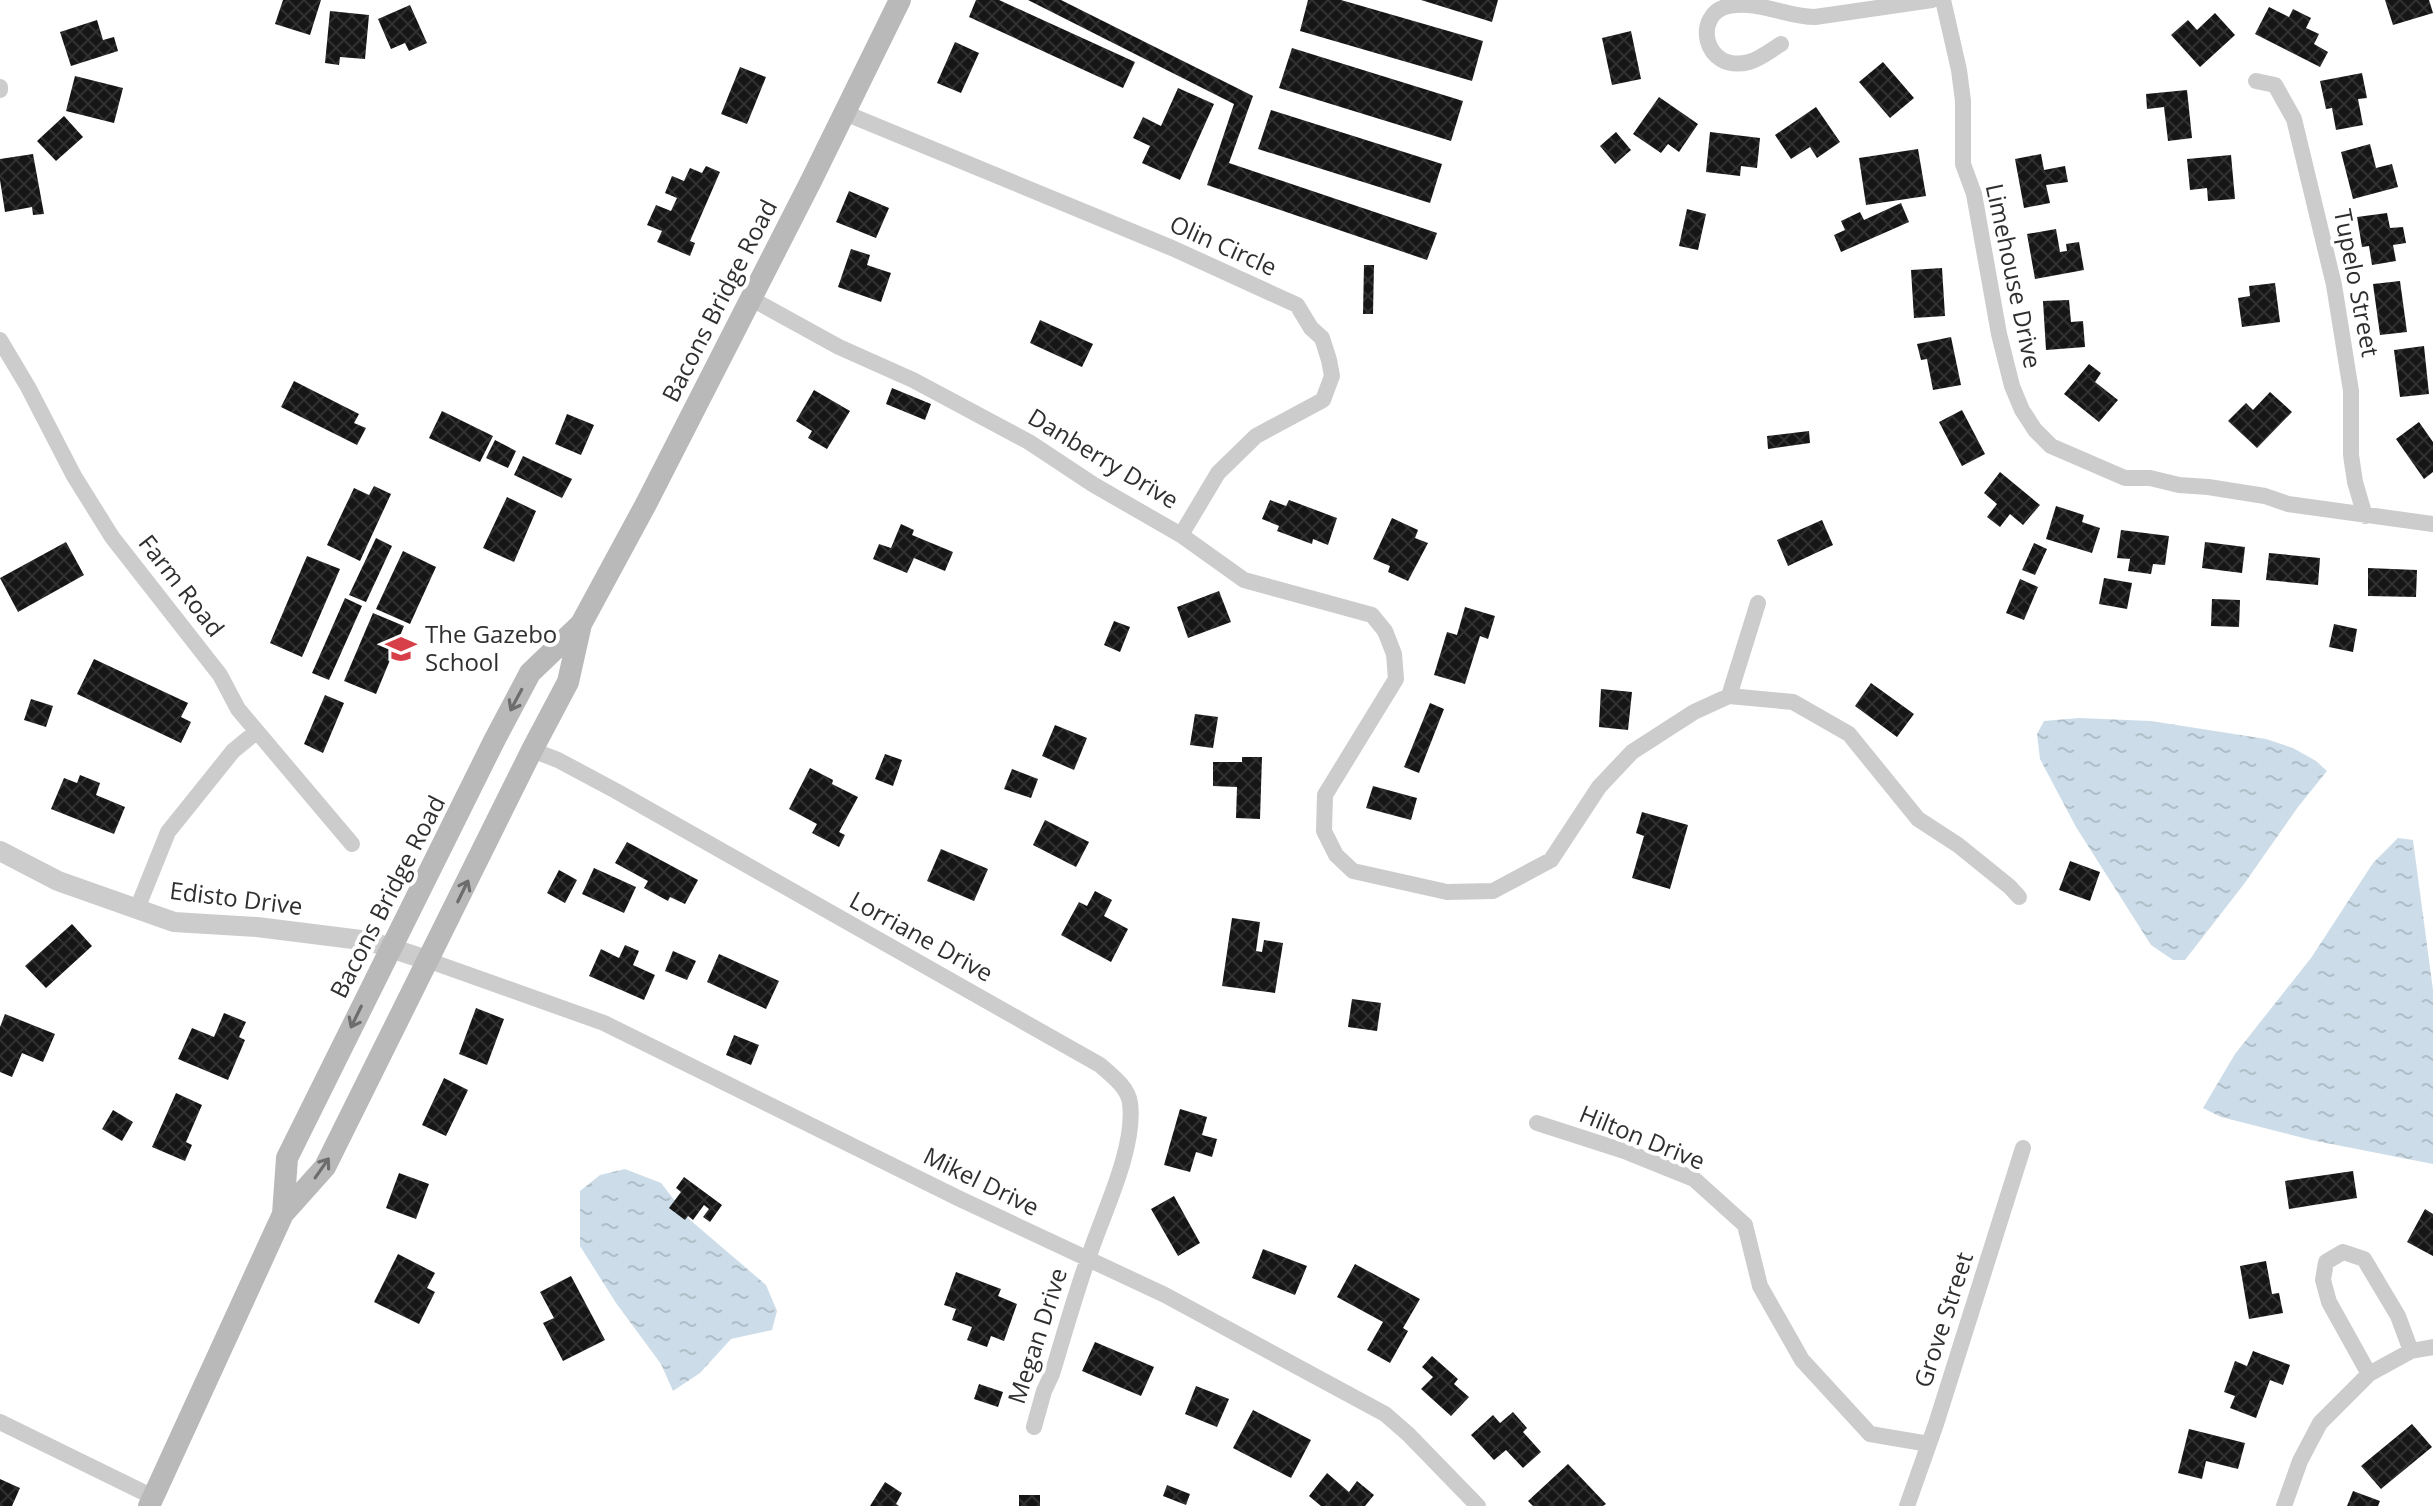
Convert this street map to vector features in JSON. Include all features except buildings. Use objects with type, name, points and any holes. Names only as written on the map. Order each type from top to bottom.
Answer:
[{"type":"main road","name":"Bacons Bridge Road","points":[[151,1502],[283,1214],[325,1167],[568,682],[581,624],[646,504],[900,0]]},
{"type":"main road","name":"Bacons Bridge Road","points":[[283,1214],[287,1158],[391,947],[530,673],[581,624]]},
{"type":"street","points":[[1781,44],[1750,62],[1737,63],[1716,57],[1710,50],[1706,36],[1714,15],[1725,6],[1762,7],[1800,17],[1815,17],[1932,0]]},
{"type":"street","name":"Limehouse Drive","points":[[1943,0],[1963,101],[1963,164],[1974,194],[1999,334],[2012,386],[2035,430],[2051,446],[2125,478],[2150,478],[2179,485],[2265,496],[2288,504],[2433,524]]},
{"type":"street","name":"Tupelo Street","points":[[2256,81],[2275,85],[2294,119],[2317,209],[2349,374],[2351,455],[2365,516]]},
{"type":"street","name":"Olin Circle","points":[[845,113],[1172,248],[1297,305],[1311,328],[1322,338],[1329,360],[1332,376],[1323,400],[1256,436],[1218,473],[1181,535]]},
{"type":"street","name":"Danberry Drive","points":[[750,298],[839,347],[975,411],[1181,535],[1244,580],[1372,615],[1385,631],[1394,654],[1396,679],[1325,795],[1324,831],[1336,855],[1353,871],[1447,892],[1493,891],[1551,860],[1599,787],[1632,752],[1694,712],[1729,696]]},
{"type":"street","name":"Farm Road","points":[[0,340],[74,476],[112,537],[220,675],[238,709],[352,844]]},
{"type":"street","points":[[1758,603],[1729,696],[1793,702],[1849,734],[1918,819],[1958,845],[2019,897]]},
{"type":"street","points":[[137,909],[168,832],[233,751],[256,732]]},
{"type":"street","name":"Lorriane Drive","points":[[532,750],[558,760],[616,791],[1100,1065],[1113,1076],[1129,1099],[1131,1123],[1126,1151],[1088,1259]]},
{"type":"street","name":"Edisto Drive","points":[[1,852],[58,881],[174,922],[271,929],[369,941],[427,960]]},
{"type":"street","name":"Mikel Drive","points":[[427,960],[604,1023],[960,1199],[1165,1295],[1385,1414],[1478,1506]]},
{"type":"street","name":"Hilton Drive","points":[[1537,1123],[1627,1152],[1694,1179],[1745,1225],[1760,1286],[1802,1360],[1870,1434],[1929,1444]]},
{"type":"street","name":"Grove Street","points":[[1907,1506],[2023,1148]]},
{"type":"street","points":[[2369,1374],[2329,1302],[2323,1280],[2326,1262],[2343,1252],[2364,1259],[2398,1316],[2411,1351]]},
{"type":"street","name":"Megan Drive","points":[[1034,1427],[1088,1259]]},
{"type":"street","points":[[2284,1506],[2300,1461],[2320,1423],[2369,1374],[2411,1351],[2433,1347]]},
{"type":"street","points":[[0,1422],[151,1502]]},
{"type":"water","points":[[2079,718],[2151,721],[2266,739],[2293,748],[2327,771],[2185,960],[2173,960],[2151,945],[2076,827],[2040,759],[2037,734],[2044,721]]},
{"type":"water","points":[[2398,838],[2413,840],[2433,990],[2433,1164],[2311,1140],[2221,1117],[2203,1108],[2235,1054],[2311,958],[2373,863]]},
{"type":"water","points":[[625,1169],[661,1183],[689,1219],[766,1285],[777,1311],[772,1330],[731,1339],[700,1373],[673,1391],[661,1364],[616,1303],[580,1246],[580,1191],[600,1175]]},
{"type":"place","name":"The Gazebo School","points":[[401,649]]}]
